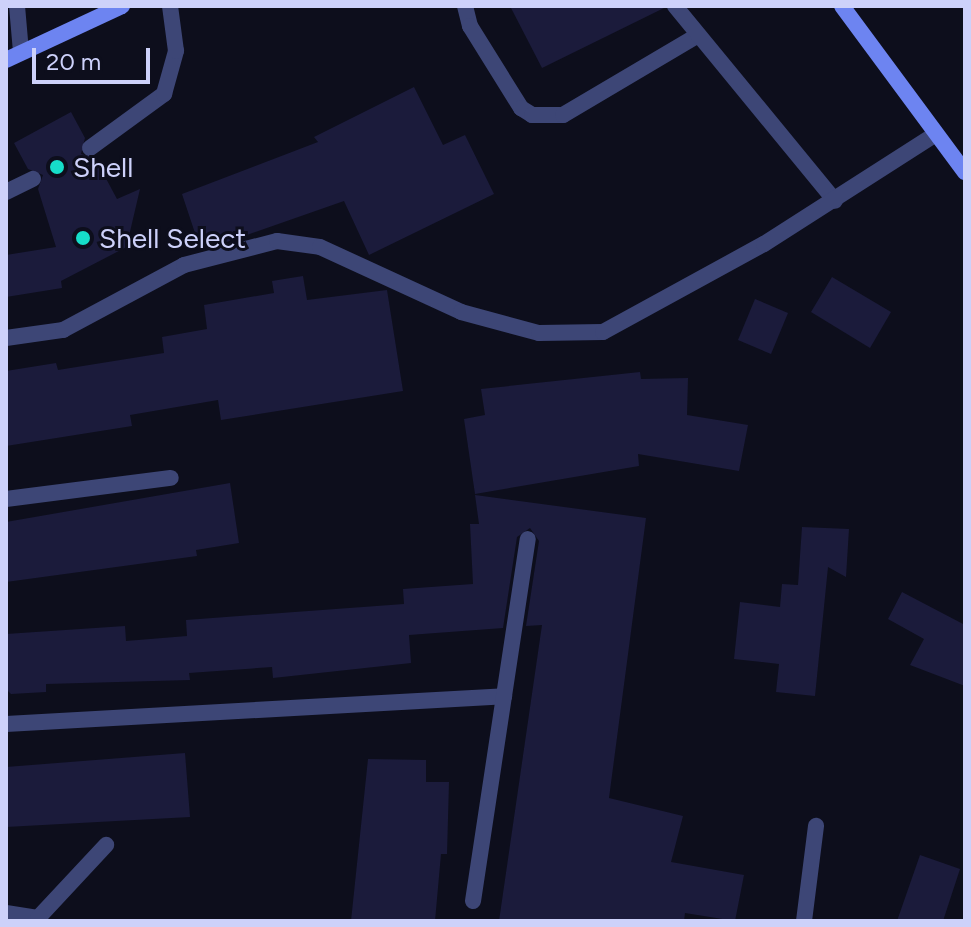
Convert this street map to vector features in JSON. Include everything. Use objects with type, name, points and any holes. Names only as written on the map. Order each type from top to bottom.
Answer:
[{"type":"main road","points":[[6,60],[122,6]]},
{"type":"main road","points":[[842,6],[965,172]]},
{"type":"street","points":[[17,6],[21,52]]},
{"type":"street","points":[[90,148],[164,94],[176,51],[170,6]]},
{"type":"street","points":[[465,6],[477,38],[521,108],[532,115],[563,115],[695,37]]},
{"type":"street","points":[[675,6],[695,37],[835,201]]},
{"type":"street","points":[[6,338],[63,330],[184,265],[277,241],[320,247],[461,312],[539,333],[603,332],[835,201],[936,134]]},
{"type":"street","points":[[6,192],[33,179]]},
{"type":"street","points":[[6,499],[171,478]]},
{"type":"street","points":[[473,901],[528,539]]},
{"type":"street","points":[[6,724],[504,696]]},
{"type":"street","points":[[804,921],[816,826]]},
{"type":"street","points":[[6,913],[38,918],[106,845]]},
{"type":"building","points":[[510,6],[664,6],[664,8],[542,68]]},
{"type":"building","points":[[414,87],[443,145],[465,135],[494,194],[369,255],[344,201],[221,244],[219,236],[198,242],[182,194],[318,142],[314,137]]},
{"type":"building","points":[[71,112],[85,138],[81,154],[95,158],[117,199],[140,189],[129,236],[138,234],[140,240],[61,281],[62,288],[6,297],[6,255],[56,247],[38,189],[43,175],[28,169],[14,143]]},
{"type":"building","points":[[303,276],[307,300],[387,290],[403,391],[221,420],[218,400],[130,415],[132,426],[6,446],[6,371],[56,363],[58,370],[164,353],[162,337],[207,329],[204,305],[274,293],[272,281]]},
{"type":"building","points":[[832,277],[891,312],[870,348],[811,312]]},
{"type":"building","points":[[755,299],[788,313],[771,354],[738,340]]},
{"type":"building","points":[[640,372],[641,379],[688,378],[687,415],[748,425],[739,471],[638,454],[639,466],[475,494],[464,419],[485,415],[481,389]]},
{"type":"building","points":[[230,483],[239,543],[196,550],[197,556],[6,582],[6,522]]},
{"type":"building","points":[[475,495],[646,518],[609,798],[683,816],[671,862],[744,875],[735,921],[685,913],[684,921],[499,921],[542,625],[526,626],[539,541],[530,528],[517,537],[503,628],[409,635],[411,663],[273,678],[272,667],[189,673],[190,680],[46,684],[46,692],[11,694],[6,689],[6,634],[125,626],[126,641],[187,636],[186,620],[404,604],[403,589],[473,584],[470,524],[479,524]]},
{"type":"building","points":[[802,527],[849,529],[846,577],[828,567],[815,696],[776,692],[779,664],[734,659],[740,602],[780,607],[782,584],[798,585]]},
{"type":"building","points":[[902,592],[965,625],[965,686],[910,665],[924,639],[888,619]]},
{"type":"building","points":[[185,753],[190,817],[6,827],[6,767]]},
{"type":"building","points":[[368,759],[426,760],[426,782],[449,782],[447,854],[441,854],[435,921],[351,921]]},
{"type":"building","points":[[920,855],[960,869],[943,921],[897,921]]},
{"type":"place","name":"Shell","points":[[57,167]]},
{"type":"place","name":"Shell Select","points":[[83,238]]}]
